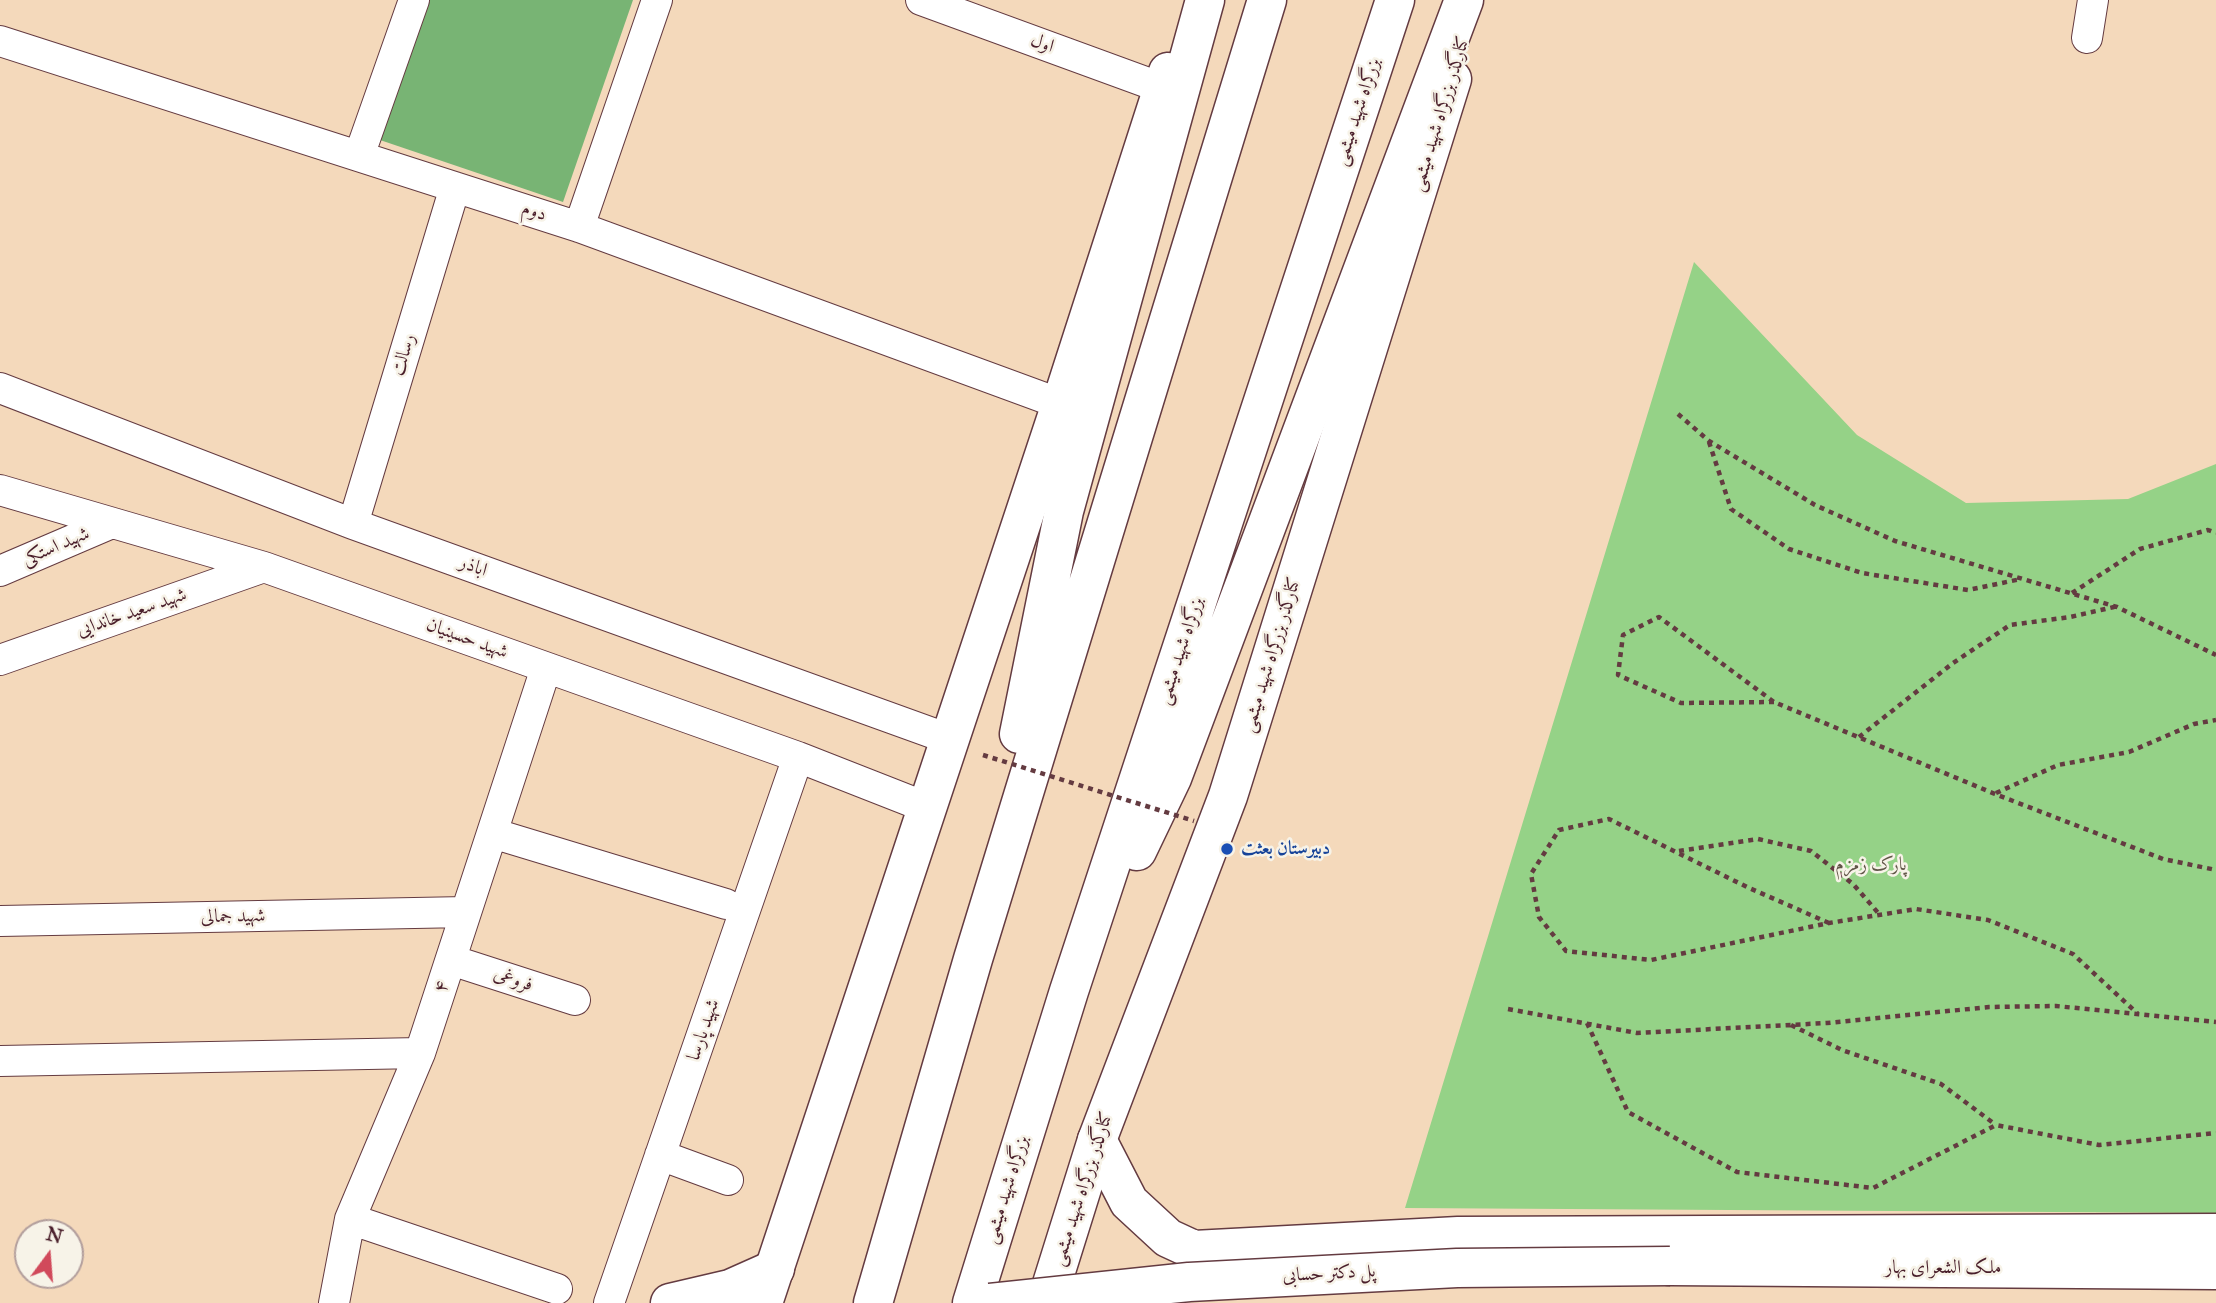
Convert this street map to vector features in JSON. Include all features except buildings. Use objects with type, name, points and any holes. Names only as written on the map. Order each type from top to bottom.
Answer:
[{"type":"main road","points":[[670,1303],[730,1289],[769,1286],[1192,0]]},
{"type":"main road","points":[[973,959],[1065,511],[1205,0]]},
{"type":"main road","points":[[873,1303],[973,959],[1267,0]]},
{"type":"main road","name":"بزرگراه شهید میثمی","points":[[972,1303],[1069,991],[1395,0]]},
{"type":"main road","points":[[1069,991],[1172,778],[1464,0]]},
{"type":"main road","name":"کنارگذر بزرگراه شهید میثمی","points":[[1046,1303],[1097,1140],[1228,796],[1476,0]]},
{"type":"main road","points":[[1097,1140],[1129,1202],[1168,1238],[1195,1250],[1458,1236],[2216,1233]]},
{"type":"main road","points":[[1165,1303],[1168,1288],[1179,1267],[1195,1250]]},
{"type":"main road","name":"ملک الشعرای بهار","points":[[1670,1266],[2216,1270]]},
{"type":"main road","name":"پل دکتر حسابی","points":[[990,1303],[1189,1282],[1457,1268],[1670,1266]]},
{"type":"street","points":[[359,156],[414,0]]},
{"type":"street","points":[[579,226],[657,0]]},
{"type":"street","name":"اول","points":[[921,0],[1162,88]]},
{"type":"street","points":[[2087,38],[2094,0]]},
{"type":"street","name":"دوم","points":[[0,41],[579,226],[1060,404]]},
{"type":"street","name":"رسالت","points":[[353,524],[455,187]]},
{"type":"street","name":"اباذر","points":[[0,388],[353,524],[949,739]]},
{"type":"street","name":"شهید حسینیان","points":[[0,490],[264,567],[798,757],[928,808]]},
{"type":"street","name":"شهید استکی","points":[[0,571],[112,523]]},
{"type":"street","name":"شهید سعید خاندایی","points":[[0,660],[264,567]]},
{"type":"street","name":"۴","points":[[334,1303],[349,1219],[420,1053],[546,667]]},
{"type":"street","name":"شهید پارسا","points":[[609,1303],[798,757]]},
{"type":"street","points":[[492,833],[726,904]]},
{"type":"street","name":"شهید جمالی","points":[[0,921],[466,912]]},
{"type":"street","name":"فروغی","points":[[451,960],[575,1000]]},
{"type":"street","points":[[0,1061],[420,1053]]},
{"type":"street","points":[[660,1156],[728,1180]]},
{"type":"street","points":[[349,1219],[556,1289]]},
{"type":"path","points":[[1678,414],[1709,441],[1815,505],[1895,541],[2116,607],[2216,655]]},
{"type":"path","points":[[1709,441],[1731,509],[1789,549],[1862,573],[1968,590],[2024,578]]},
{"type":"path","points":[[2071,593],[2140,549],[2208,530],[2216,533]]},
{"type":"path","points":[[1859,737],[1953,663],[2010,625],[2070,617],[2116,607]]},
{"type":"path","points":[[1774,702],[1681,703],[1618,675],[1623,635],[1659,617],[1774,702],[2163,859],[2216,870]]},
{"type":"path","points":[[1996,793],[2058,765],[2129,752],[2194,724],[2216,720]]},
{"type":"path","points":[[984,755],[1194,821]]},
{"type":"path","points":[[1829,923],[1747,887],[1609,819],[1559,830],[1531,874],[1539,917],[1566,950],[1651,960],[1829,923],[1916,909],[1988,920],[2073,954],[2138,1014]]},
{"type":"path","points":[[1677,851],[1758,839],[1811,851],[1853,884],[1881,915]]},
{"type":"path","points":[[1508,1009],[1637,1033],[1790,1025],[1989,1007],[2056,1006],[2216,1022]]},
{"type":"path","points":[[1587,1023],[1628,1112],[1737,1172],[1872,1188],[1996,1125]]},
{"type":"path","points":[[1790,1025],[1842,1050],[1941,1084],[1996,1125],[2099,1145],[2216,1133]]},
{"type":"green space","points":[[430,0],[633,0],[563,202],[380,140]]},
{"type":"green space","name":"پارک زمزم","points":[[1694,262],[1857,435],[1966,503],[2128,499],[2216,464],[2216,1213],[1405,1208]]},
{"type":"place","name":"دبیرستان بعثت","points":[[1227,849]]}]
